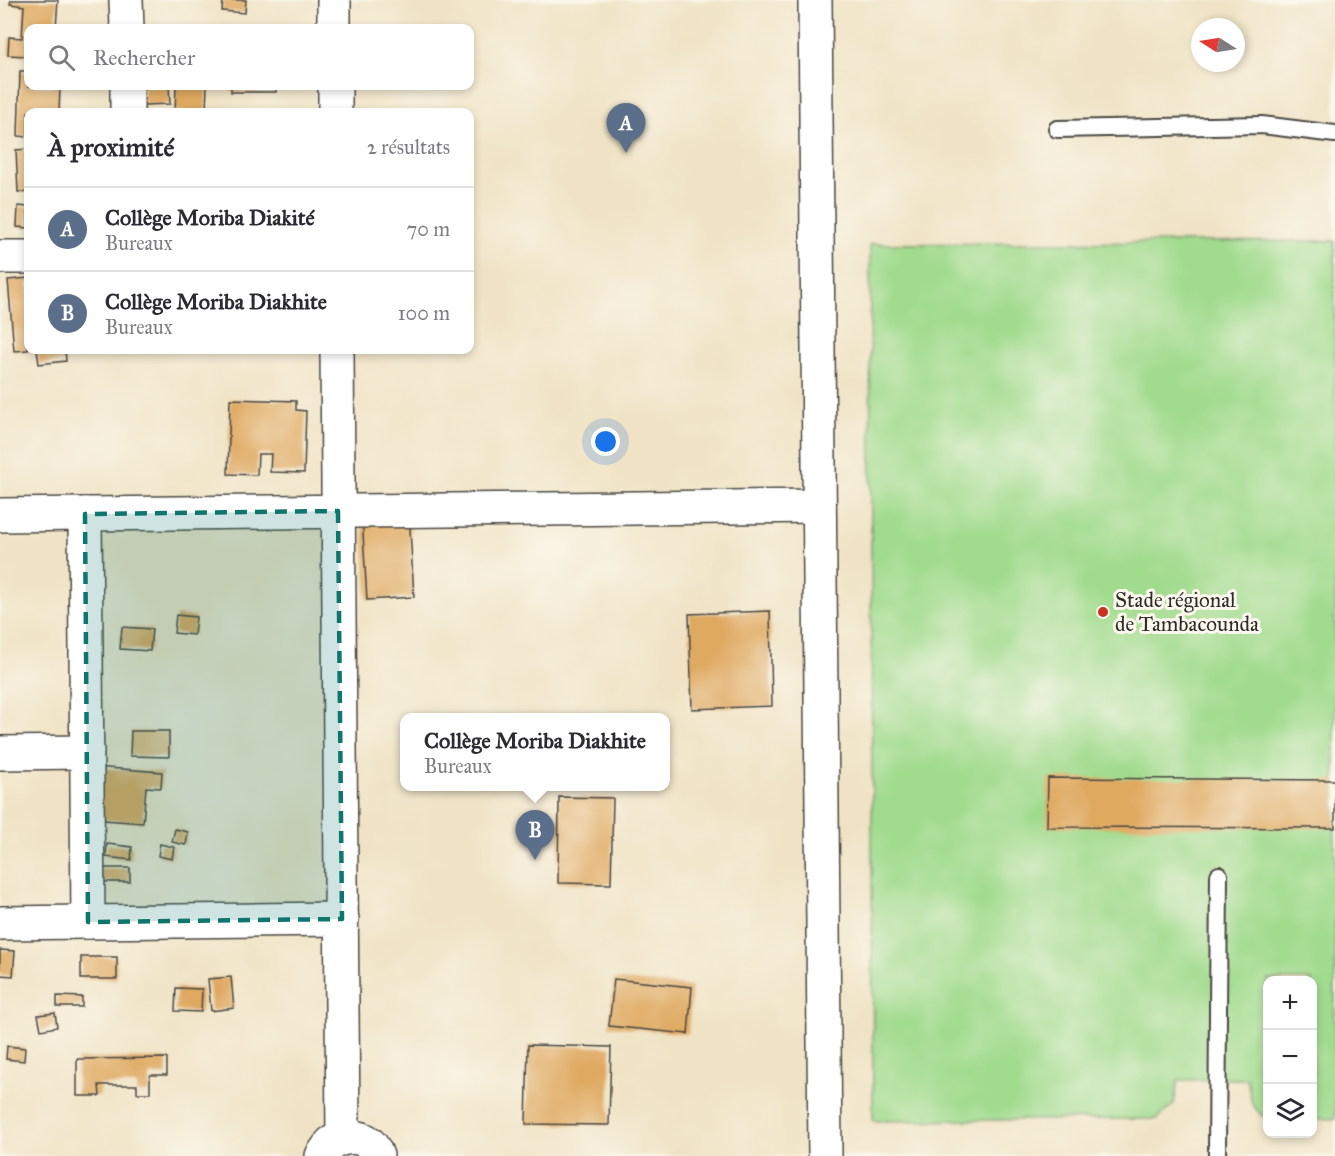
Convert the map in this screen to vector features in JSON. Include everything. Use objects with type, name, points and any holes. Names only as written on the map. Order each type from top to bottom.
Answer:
[{"type":"street","points":[[126,0],[127,24]]},
{"type":"street","points":[[334,0],[334,24]]},
{"type":"street","points":[[815,0],[825,1156]]},
{"type":"street","points":[[127,90],[127,108]]},
{"type":"street","points":[[335,90],[335,108]]},
{"type":"street","points":[[0,257],[24,257]]},
{"type":"street","points":[[337,354],[342,919],[333,1147],[354,1136],[366,1141],[377,1156]]},
{"type":"street","points":[[0,515],[819,506]]},
{"type":"street","points":[[85,514],[88,922]]},
{"type":"street","points":[[0,753],[87,752]]},
{"type":"street","points":[[0,923],[342,919]]},
{"type":"lane","points":[[1058,129],[1262,124],[1335,134]]},
{"type":"lane","points":[[1217,1156],[1219,875]]},
{"type":"highlighted area","points":[[338,511],[342,919],[88,922],[85,514]]},
{"type":"green space","name":"Stade régional de Tambacounda","points":[[1335,241],[1335,1119],[1317,1119],[1317,976],[1263,976],[1263,1116],[1252,1104],[1247,1079],[1178,1080],[1174,1104],[1157,1119],[873,1121],[870,244]]},
{"type":"building","points":[[11,0],[58,0],[56,24],[24,24],[24,56],[8,55],[9,37],[22,38],[24,6],[10,4]]},
{"type":"building","points":[[223,0],[246,0],[245,13],[222,11]]},
{"type":"building","points":[[20,71],[24,71],[24,90],[60,90],[59,108],[24,108],[24,137],[18,136]]},
{"type":"building","points":[[143,90],[169,90],[170,104],[144,105]]},
{"type":"building","points":[[176,90],[207,90],[206,108],[175,108]]},
{"type":"building","points":[[231,90],[276,90],[276,92],[231,92]]},
{"type":"building","points":[[24,149],[24,192],[18,192],[16,150]]},
{"type":"building","points":[[18,206],[24,207],[24,228],[17,227]]},
{"type":"building","points":[[24,278],[24,350],[14,351],[8,280]]},
{"type":"building","points":[[38,354],[65,354],[66,361],[39,364]]},
{"type":"building","points":[[230,399],[296,401],[296,410],[306,411],[304,473],[270,472],[271,454],[258,454],[257,475],[228,474]]},
{"type":"building","points":[[409,512],[414,597],[367,600],[362,516]]},
{"type":"building","points":[[770,611],[772,706],[692,709],[689,614]]},
{"type":"building","points":[[176,615],[196,617],[194,635],[174,633]]},
{"type":"building","points":[[122,627],[152,629],[150,651],[120,649]]},
{"type":"building","points":[[131,731],[169,731],[169,757],[130,756]]},
{"type":"building","points":[[94,767],[162,772],[161,788],[146,787],[143,823],[90,819]]},
{"type":"building","points":[[1048,778],[1335,780],[1335,828],[1047,827]]},
{"type":"building","points":[[559,797],[613,798],[611,884],[558,883]]},
{"type":"building","points":[[175,829],[188,832],[186,845],[172,842]]},
{"type":"building","points":[[107,844],[132,847],[131,860],[106,857]]},
{"type":"building","points":[[160,844],[174,847],[172,859],[158,856]]},
{"type":"building","points":[[100,868],[130,868],[130,882],[99,882]]},
{"type":"building","points":[[0,950],[15,951],[13,976],[0,975]]},
{"type":"building","points":[[81,957],[117,957],[117,979],[81,979]]},
{"type":"building","points":[[231,977],[234,1008],[211,1011],[208,979]]},
{"type":"building","points":[[614,979],[692,987],[688,1034],[609,1026]]},
{"type":"building","points":[[176,988],[202,989],[201,1012],[175,1011]]},
{"type":"building","points":[[57,996],[82,997],[82,1007],[57,1007]]},
{"type":"building","points":[[55,1013],[57,1027],[41,1030],[38,1015]]},
{"type":"building","points":[[528,1045],[611,1047],[609,1125],[526,1124]]},
{"type":"building","points":[[7,1046],[25,1048],[24,1061],[6,1059]]},
{"type":"building","points":[[167,1058],[167,1075],[150,1075],[150,1093],[137,1093],[137,1085],[99,1085],[100,1096],[77,1096],[77,1059]]},
{"type":"place","name":"Collège Moriba Diakité","points":[[626,153]]},
{"type":"place","name":"Stade régional de Tambacounda","points":[[1103,612]]},
{"type":"place","name":"Collège Moriba Diakhite","points":[[535,860]]}]
